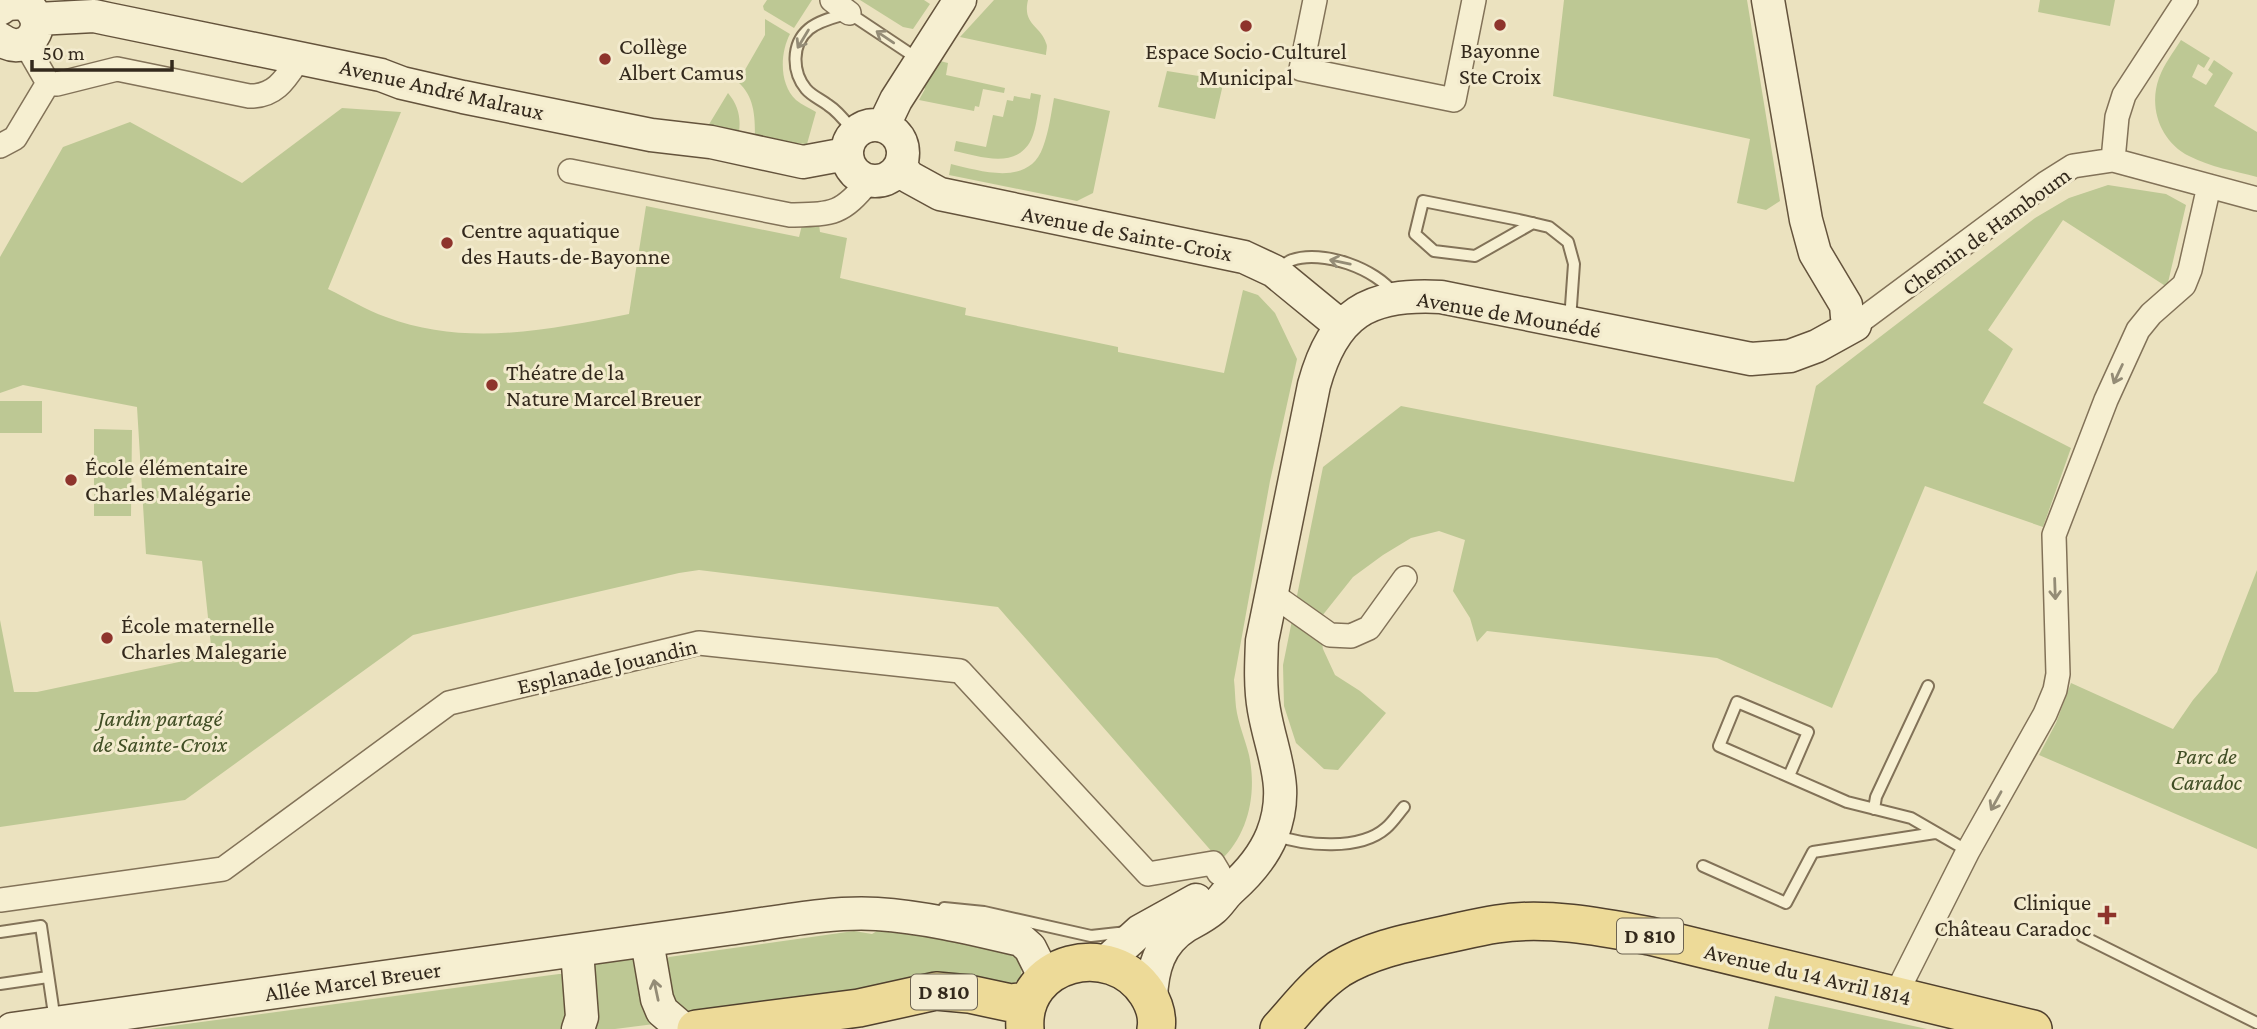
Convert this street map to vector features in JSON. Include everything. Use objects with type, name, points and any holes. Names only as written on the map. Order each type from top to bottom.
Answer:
[{"type":"main road","name":"Avenue du 14 Avril 1814","points":[[1279,1029],[1317,986],[1338,970],[1369,953],[1499,923],[1555,923],[1602,927],[1650,936],[2033,1029]]},
{"type":"main road","points":[[1033,1003],[1060,968],[1077,962],[1106,962],[1128,972],[1142,984],[1159,1020]]},
{"type":"main road","name":"D 810","points":[[696,1029],[859,1008],[936,991],[969,994],[1011,1003],[1033,1003]]},
{"type":"main road","name":"D 810","points":[[859,1008],[966,1010],[991,1020],[1002,1029]]},
{"type":"street","points":[[861,137],[899,137],[903,156],[900,166],[887,178],[869,181],[853,172],[848,163],[861,137],[896,100],[960,0]]},
{"type":"street","points":[[1315,0],[1301,69],[1454,100],[1474,0]]},
{"type":"street","points":[[1768,0],[1806,220],[1815,253],[1846,305],[1847,317],[1855,325]]},
{"type":"street","points":[[2186,0],[2124,95],[2117,117],[2113,160],[2257,199]]},
{"type":"street","name":"Avenue André Malraux","points":[[16,19],[94,16],[300,57],[463,97],[651,135],[711,142],[803,162],[861,137]]},
{"type":"street","points":[[16,19],[48,83]]},
{"type":"street","points":[[48,83],[57,84],[117,69],[261,97],[273,92],[285,80],[300,57]]},
{"type":"street","points":[[0,146],[15,138],[48,83]]},
{"type":"street","name":"Chemin de Hamboum","points":[[1855,325],[2046,183],[2073,166],[2113,160]]},
{"type":"street","name":"Avenue de Sainte-Croix","points":[[900,166],[909,177],[940,194],[1244,257],[1274,271],[1342,326]]},
{"type":"street","points":[[570,171],[790,215],[825,214],[838,210],[852,201],[869,181]]},
{"type":"street","points":[[1896,994],[1968,851],[2056,690],[2058,674],[2053,535],[2106,400],[2138,330],[2151,314],[2184,285],[2190,270],[2208,186]]},
{"type":"street","name":"Avenue de Mounédé","points":[[1106,962],[1140,931],[1258,862],[1273,834],[1282,781],[1264,710],[1262,641],[1314,385],[1327,346],[1342,326],[1367,307],[1396,296],[1441,297],[1751,359],[1790,356],[1817,346],[1855,325]]},
{"type":"street","points":[[1272,594],[1330,635],[1351,636],[1370,628],[1405,578]]},
{"type":"street","name":"Esplanade Jouandin","points":[[0,900],[223,869],[449,703],[699,643],[960,671],[1147,874],[1213,863],[1225,881]]},
{"type":"street","name":"Avenue de Mounédé","points":[[1159,1020],[1152,979],[1157,958],[1183,928],[1212,910],[1225,881]]},
{"type":"street","name":"Allée Marcel Breuer","points":[[12,1029],[131,1021],[577,951],[775,923],[875,914],[1021,940],[1030,948],[1033,1003]]},
{"type":"street","points":[[648,941],[657,999],[662,1011],[683,1029]]},
{"type":"street","points":[[577,951],[582,1017],[578,1029]]},
{"type":"lane","points":[[861,137],[842,116],[807,90],[797,76],[796,52],[800,40],[808,30],[841,6],[921,60]]},
{"type":"lane","points":[[1533,223],[1475,256],[1434,251],[1415,234],[1423,201],[1533,223],[1549,227],[1568,242],[1574,264],[1570,324]]},
{"type":"lane","points":[[1274,271],[1293,259],[1307,257],[1331,260],[1353,265],[1376,275],[1387,283],[1396,296]]},
{"type":"lane","points":[[1874,809],[1876,797],[1928,686]]},
{"type":"lane","points":[[1788,776],[1808,732],[1737,702],[1719,746],[1847,802],[1911,818],[1968,851]]},
{"type":"lane","points":[[1273,834],[1306,844],[1340,844],[1384,830],[1404,807]]},
{"type":"lane","points":[[1703,866],[1786,903],[1813,852],[1935,833]]},
{"type":"lane","points":[[875,914],[905,905]]},
{"type":"lane","points":[[931,907],[984,912],[1090,936],[1183,928]]},
{"type":"lane","points":[[0,932],[41,926],[56,1025]]},
{"type":"lane","points":[[2082,936],[2257,1023]]},
{"type":"lane","points":[[0,984],[48,977]]},
{"type":"green space","points":[[767,0],[812,0],[794,28],[764,10],[763,6]]},
{"type":"green space","points":[[860,0],[924,0],[930,4],[913,29],[903,27]]},
{"type":"green space","points":[[994,0],[1028,0],[1028,15],[1044,37],[1046,55],[960,37]]},
{"type":"green space","points":[[1564,0],[1747,0],[1780,201],[1766,210],[1737,203],[1750,139],[1553,96]]},
{"type":"green space","points":[[2040,0],[2115,0],[2110,26],[2038,12]]},
{"type":"green space","points":[[765,19],[790,34],[783,59],[786,86],[796,100],[816,112],[807,144],[778,142],[755,136],[754,113],[750,100],[738,82],[765,35]]},
{"type":"green space","points":[[2181,40],[2210,58],[2204,68],[2198,64],[2192,77],[2206,85],[2213,74],[2208,70],[2214,60],[2233,73],[2214,106],[2257,132],[2257,177],[2197,160],[2179,150],[2164,133],[2156,112],[2156,89],[2163,68]]},
{"type":"green space","points":[[940,61],[948,63],[946,75],[1005,88],[1004,93],[983,89],[979,107],[975,106],[974,111],[919,100],[925,89],[923,86]]},
{"type":"green space","points":[[1167,71],[1224,80],[1215,119],[1158,107]]},
{"type":"green space","points":[[728,93],[738,111],[739,132],[708,126]]},
{"type":"green space","points":[[1031,93],[1041,95],[1033,135],[1024,149],[1016,155],[996,159],[954,151],[956,141],[986,147],[993,115],[1003,117],[1007,100],[1013,101],[1014,96],[1030,99]]},
{"type":"green space","points":[[1054,98],[1110,111],[1093,193],[1077,201],[949,175],[951,164],[1003,173],[1027,168],[1036,160],[1043,147]]},
{"type":"green space","name":"Jardin partagé de Sainte-Croix","points":[[342,108],[401,112],[328,289],[379,314],[416,326],[446,331],[507,333],[629,314],[646,206],[799,237],[802,225],[819,224],[820,232],[847,238],[840,278],[966,308],[965,315],[1118,347],[1118,352],[1224,373],[1243,290],[1258,295],[1275,313],[1297,359],[1270,481],[1234,680],[1237,713],[1249,755],[1252,784],[1244,826],[1230,850],[1220,861],[998,607],[699,570],[413,635],[185,800],[0,827],[0,620],[14,692],[37,692],[212,655],[202,561],[146,554],[137,407],[23,385],[0,393],[0,257],[63,147],[130,122],[242,183]]},
{"type":"green space","points":[[2108,185],[2166,194],[2186,205],[2167,287],[2063,220],[1988,330],[2013,349],[1983,403],[2071,448],[2043,527],[1925,486],[1832,708],[1717,658],[1487,631],[1477,642],[1470,618],[1453,591],[1465,540],[1439,531],[1411,538],[1353,577],[1318,621],[1323,649],[1335,675],[1360,691],[1386,713],[1338,770],[1324,769],[1296,743],[1284,706],[1283,665],[1323,467],[1401,406],[1794,482],[1816,386],[2035,218],[2069,198]]},
{"type":"green space","points":[[0,401],[42,401],[42,433],[0,433]]},
{"type":"green space","points":[[94,429],[132,430],[131,516],[94,516]]},
{"type":"green space","name":"Parc de Caradoc","points":[[2257,570],[2257,849],[2039,755],[2056,723],[2071,683],[2173,729],[2217,672]]},
{"type":"green space","points":[[885,926],[1004,945],[1022,961],[1021,978],[1010,986],[685,1020],[676,1012],[663,962],[669,957],[854,931],[872,934]]},
{"type":"green space","points":[[636,951],[662,1023],[615,1029],[588,1029],[586,960]]},
{"type":"green space","points":[[567,974],[570,979],[565,1029],[149,1029]]},
{"type":"green space","points":[[1775,996],[1927,1029],[1768,1029]]},
{"type":"place","name":"Bayonne Ste Croix","points":[[1500,25]]},
{"type":"place","name":"Espace Socio-Culturel Municipal","points":[[1246,26]]},
{"type":"place","name":"Collège Albert Camus","points":[[605,59]]},
{"type":"place","name":"Centre aquatique des Hauts-de-Bayonne","points":[[447,243]]},
{"type":"place","name":"Théatre de la Nature Marcel Breuer","points":[[492,385]]},
{"type":"place","name":"École élémentaire Charles Malégarie","points":[[71,480]]},
{"type":"place","name":"École maternelle Charles Malegarie","points":[[107,638]]},
{"type":"place","name":"Clinique Château Caradoc","points":[[2107,915]]}]
